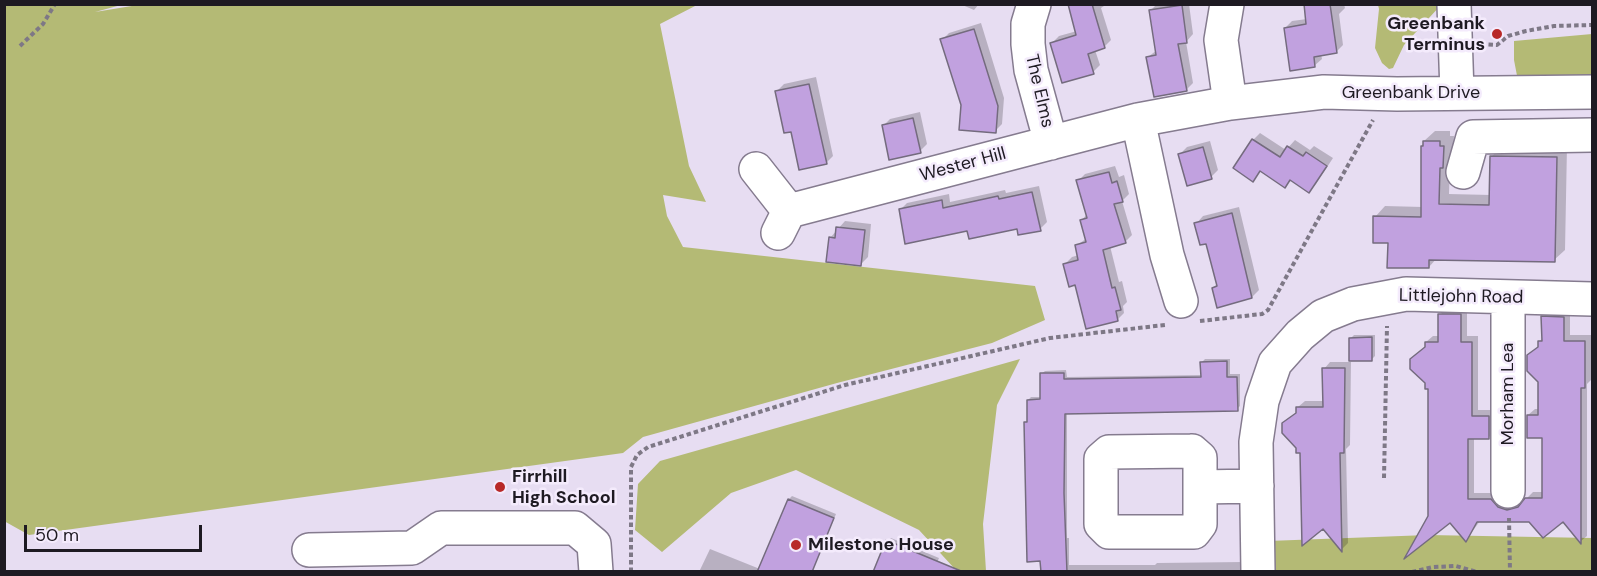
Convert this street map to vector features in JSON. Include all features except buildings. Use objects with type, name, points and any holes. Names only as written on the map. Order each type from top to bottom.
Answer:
[{"type":"street","name":"The Elms","points":[[1034,4],[1028,24],[1031,70],[1051,142]]},
{"type":"street","points":[[1227,4],[1221,40],[1230,103]]},
{"type":"street","points":[[1454,4],[1457,93]]},
{"type":"street","name":"Greenbank Drive","points":[[1230,103],[1324,92],[1593,92]]},
{"type":"street","name":"Wester Hill","points":[[756,169],[784,222],[1051,142],[1138,120],[1230,103]]},
{"type":"street","points":[[1138,120],[1180,316]]},
{"type":"street","points":[[1463,172],[1473,137],[1593,135]]},
{"type":"street","name":"Littlejohn Road","points":[[1258,572],[1256,442],[1262,401],[1275,363],[1300,335],[1323,316],[1353,304],[1406,294],[1593,299]]},
{"type":"street","name":"Morham Lea","points":[[1508,297],[1508,490]]},
{"type":"street","points":[[1200,487],[1257,486]]},
{"type":"street","points":[[309,549],[412,548],[441,528],[576,528],[594,544],[596,572]]},
{"type":"path","points":[[20,46],[43,24],[55,4]]},
{"type":"path","points":[[1455,42],[1497,45],[1508,36],[1526,31],[1554,26],[1593,25]]},
{"type":"path","points":[[631,572],[631,467],[637,455],[648,447],[846,385],[1050,338],[1180,316],[1262,314],[1268,310],[1388,93]]},
{"type":"path","points":[[1384,478],[1387,296]]},
{"type":"path","points":[[1508,490],[1510,572]]},
{"type":"path","points":[[1412,572],[1433,567],[1456,566],[1477,572]]},
{"type":"green space","points":[[144,4],[697,5],[660,24],[689,166],[706,202],[663,195],[667,216],[683,247],[1035,286],[1045,320],[992,343],[643,437],[623,453],[29,535],[4,521],[5,5],[121,5],[95,12]]},
{"type":"green space","points":[[1378,5],[1441,5],[1404,45],[1393,68],[1389,69],[1382,63],[1375,48]]},
{"type":"green space","points":[[1592,34],[1592,83],[1519,86],[1514,60],[1514,41]]},
{"type":"green space","points":[[1020,359],[997,405],[983,524],[986,571],[954,571],[954,568],[919,530],[796,470],[731,493],[662,552],[635,530],[638,484],[660,461]]},
{"type":"green space","points":[[1428,535],[1592,538],[1592,571],[1267,572],[1268,541]]},
{"type":"place","name":"Greenbank Terminus","points":[[1497,34]]},
{"type":"place","name":"Firrhill High School","points":[[500,487]]},
{"type":"place","name":"Milestone House","points":[[796,545]]}]
